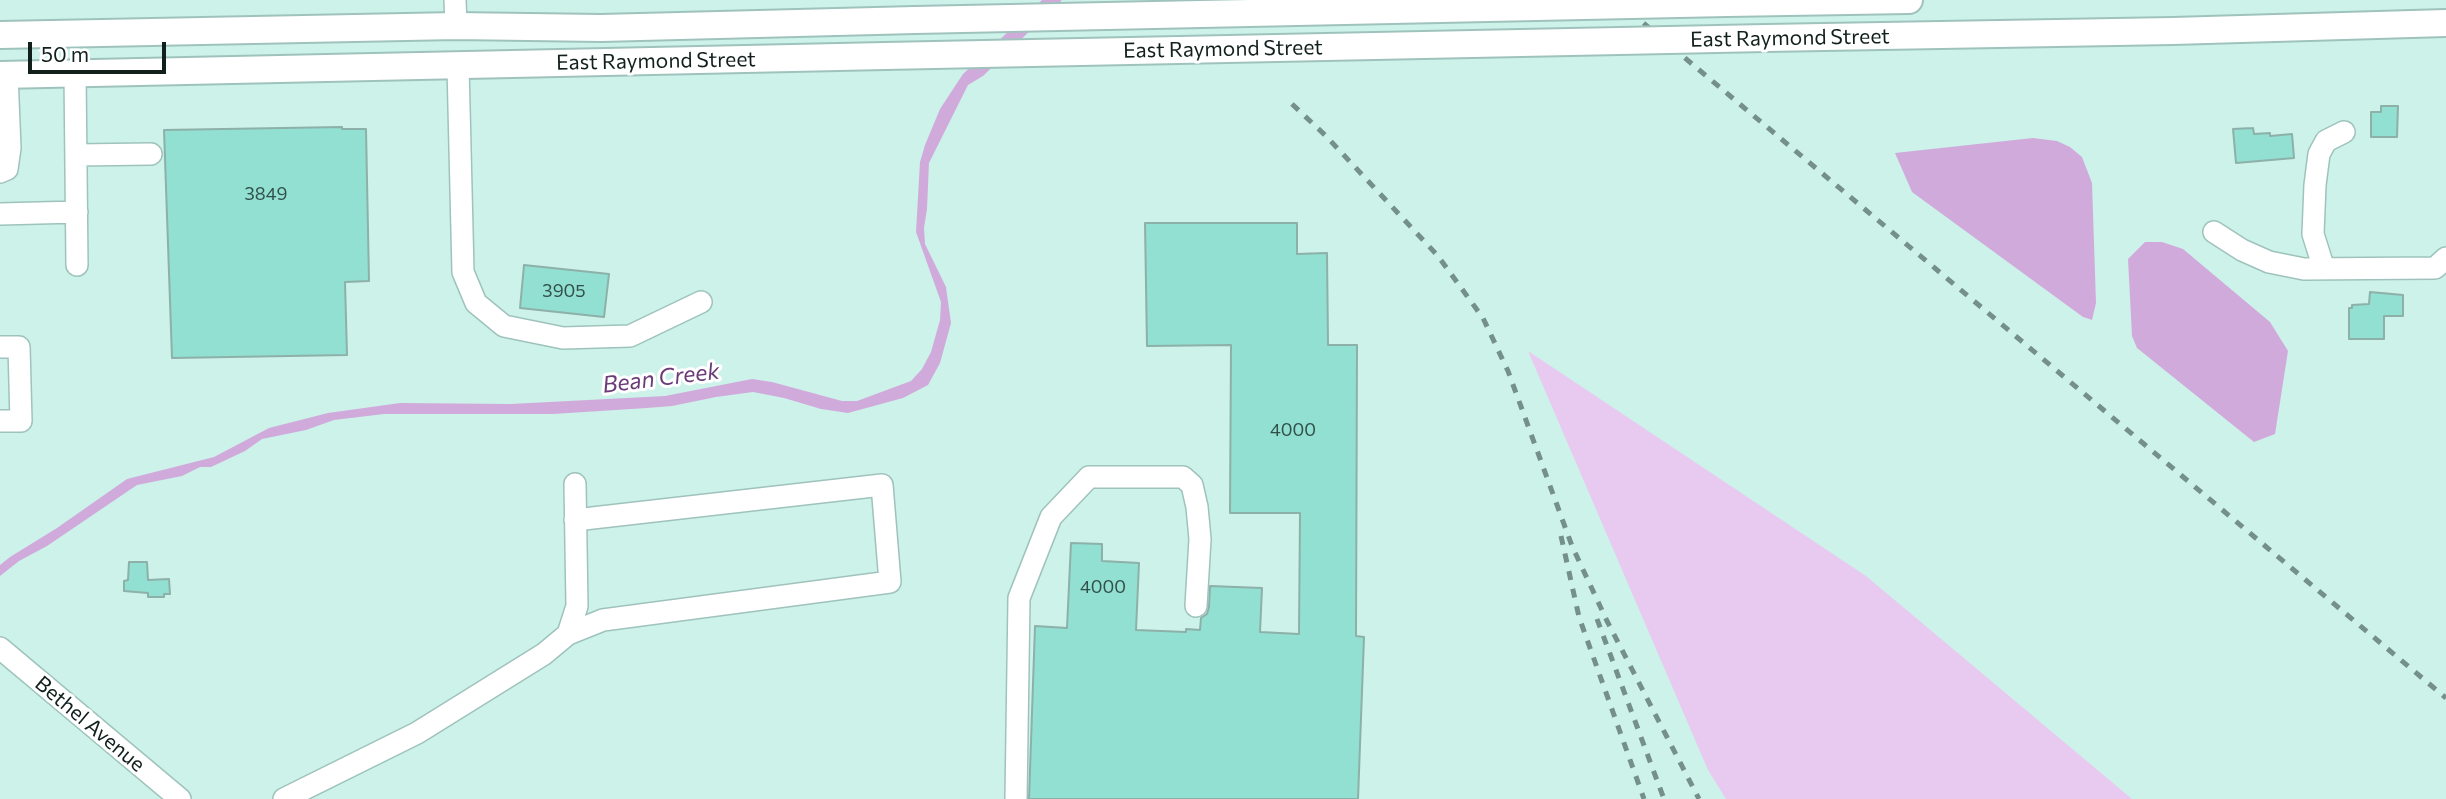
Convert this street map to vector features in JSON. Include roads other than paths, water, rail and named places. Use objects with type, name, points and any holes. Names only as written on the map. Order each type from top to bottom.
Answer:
[{"type":"main road","name":"East Raymond Street","points":[[0,35],[455,13],[601,28],[1909,0]]},
{"type":"main road","points":[[455,13],[457,66]]},
{"type":"main road","name":"East Raymond Street","points":[[4,75],[2173,31],[2446,23]]},
{"type":"street","points":[[457,66],[463,272],[476,303],[504,326],[563,338],[631,336],[701,302]]},
{"type":"street","points":[[75,73],[77,265]]},
{"type":"street","points":[[0,172],[7,169],[10,148],[4,75]]},
{"type":"street","points":[[2324,269],[2314,234],[2319,154],[2326,141],[2344,132]]},
{"type":"street","points":[[77,155],[151,154]]},
{"type":"street","points":[[0,214],[77,212]]},
{"type":"street","points":[[2214,232],[2242,250],[2269,262],[2304,269],[2435,268],[2446,258]]},
{"type":"street","points":[[0,346],[19,347],[22,421],[0,421]]},
{"type":"street","points":[[1016,799],[1019,598],[1051,517],[1089,477],[1183,477],[1192,485],[1200,539],[1196,606]]},
{"type":"street","points":[[568,634],[576,606],[575,484]]},
{"type":"street","points":[[284,799],[417,733],[544,654],[568,634],[603,620],[890,582],[883,485],[575,520]]},
{"type":"street","name":"Bethel Avenue","points":[[0,648],[180,799]]},
{"type":"railway","points":[[1616,0],[2446,698]]},
{"type":"railway","points":[[1292,104],[1326,136],[1438,256],[1483,318],[1508,371],[1572,546],[1607,621],[1699,799]]},
{"type":"railway","points":[[1561,536],[1579,617],[1644,799]]},
{"type":"railway","points":[[1597,619],[1664,799]]},
{"type":"water label","name":"Bean Creek","points":[[661,378]]}]
